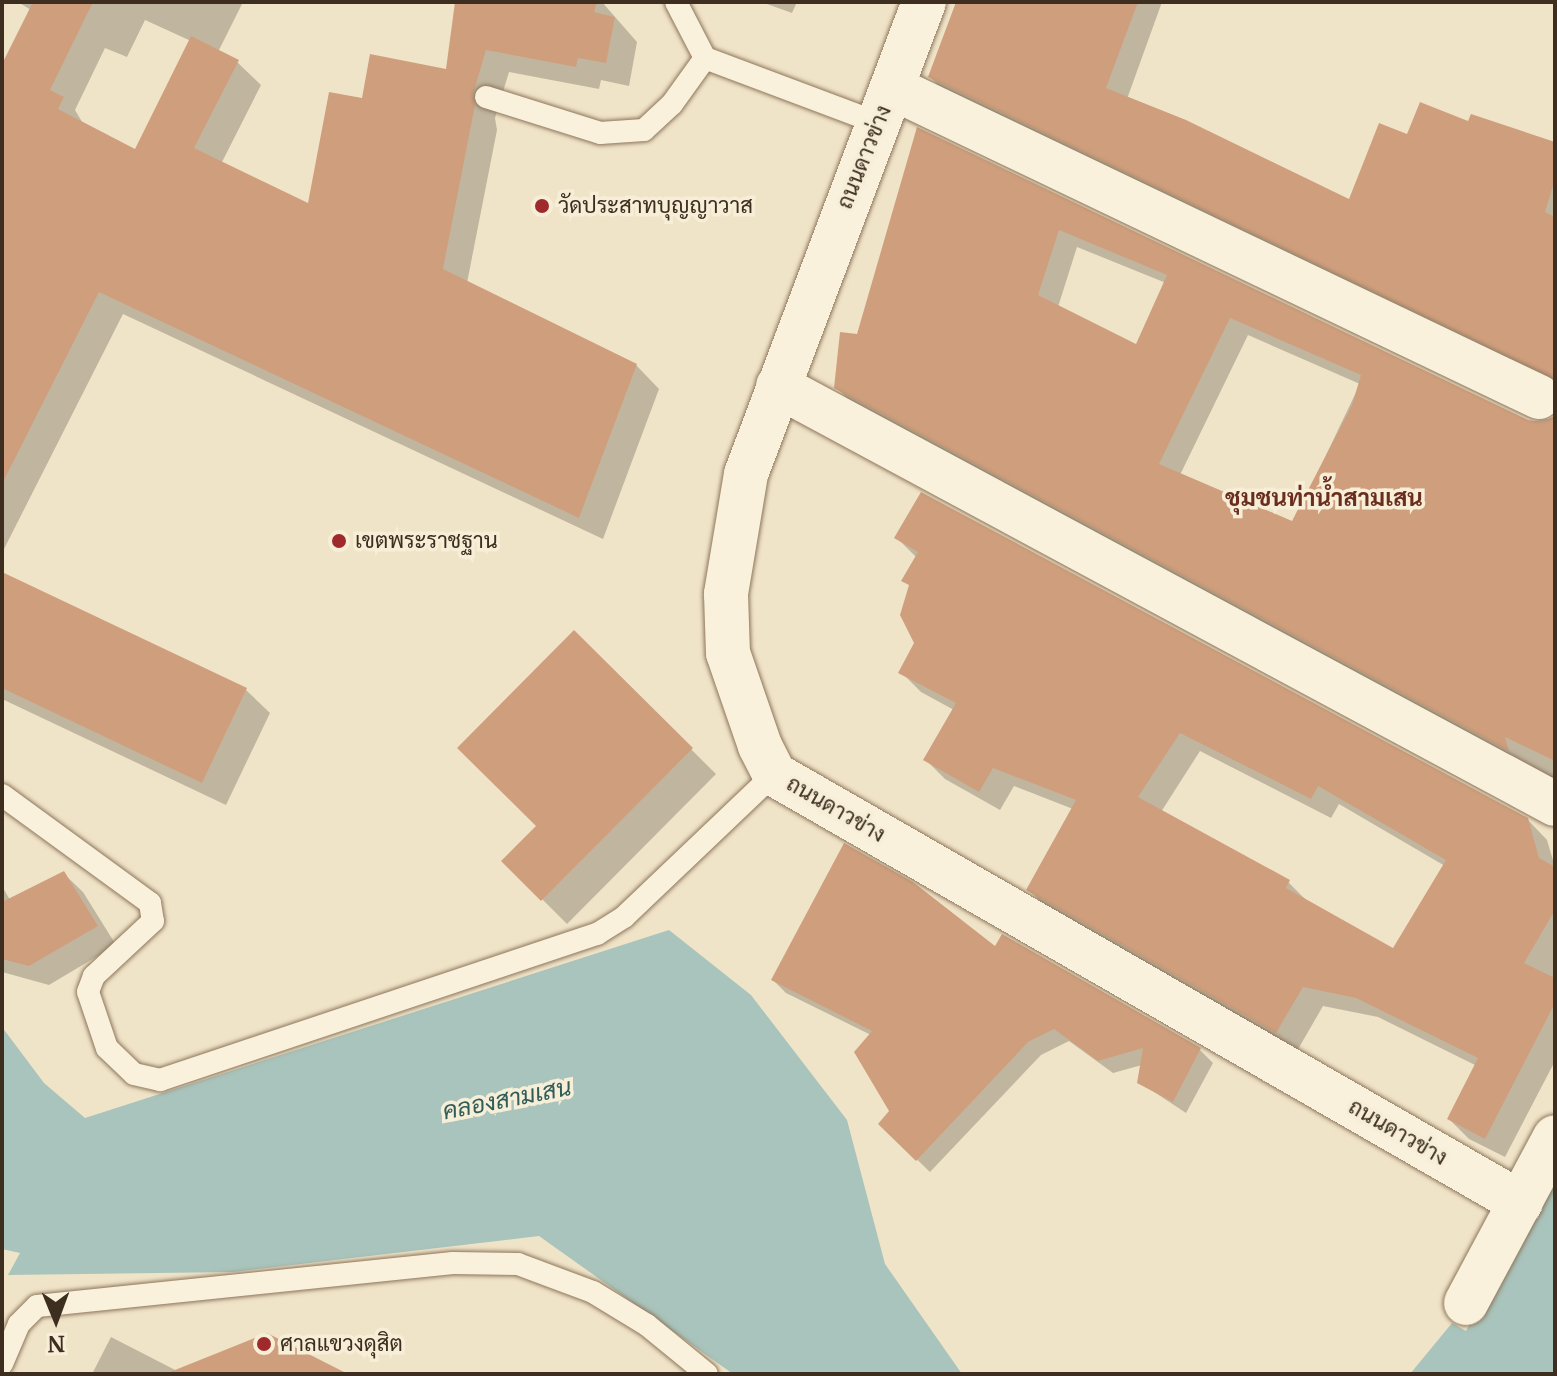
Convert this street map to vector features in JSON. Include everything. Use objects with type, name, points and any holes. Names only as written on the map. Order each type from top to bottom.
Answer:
[{"type":"street","name":"ถนนดาวข่าง","points":[[924,2],[746,474],[726,594],[728,653],[736,686],[774,774],[1521,1203]]},
{"type":"street","points":[[884,105],[1539,397]]},
{"type":"street","points":[[778,386],[1555,804]]},
{"type":"street","points":[[1466,1303],[1555,1137]]},
{"type":"lane","points":[[676,2],[705,58],[884,105]]},
{"type":"lane","points":[[486,97],[600,133],[644,130],[672,104],[705,58]]},
{"type":"lane","points":[[2,795],[150,903],[153,921],[94,976],[88,992],[107,1048],[134,1074],[160,1080],[597,934],[624,917],[774,774]]},
{"type":"lane","points":[[2,1364],[19,1324],[37,1306],[453,1263],[518,1264],[593,1292],[647,1325],[707,1374]]},
{"type":"water","name":"คลองสามเสน","points":[[669,930],[751,995],[847,1120],[885,1264],[962,1374],[733,1374],[539,1236],[233,1272],[8,1275],[20,1253],[2,1249],[2,1027],[44,1083],[85,1118]]},
{"type":"water","points":[[1555,1167],[1555,1374],[1410,1374],[1452,1323],[1466,1331]]},
{"type":"building","points":[[33,2],[93,2],[50,90],[64,97],[58,109],[135,149],[191,36],[239,60],[194,148],[308,203],[329,92],[362,98],[370,54],[446,69],[455,2],[597,2],[594,12],[615,17],[606,63],[578,58],[576,67],[486,50],[473,94],[475,105],[443,269],[637,364],[579,518],[99,292],[2,484],[2,64]]},
{"type":"building","points":[[956,2],[1138,2],[1106,88],[1186,120],[1349,199],[1379,123],[1407,134],[1420,102],[1468,121],[1471,114],[1555,142],[1555,179],[1545,212],[1555,217],[1555,379],[928,77]]},
{"type":"building","points":[[917,127],[1528,420],[1542,422],[1555,416],[1555,761],[1505,737],[1509,751],[834,388],[840,332],[857,334]],"holes":[[[1059,230],[1167,275],[1136,344],[1038,295]],[[1230,318],[1361,375],[1352,405],[1292,521],[1159,464]]]},
{"type":"building","points":[[921,492],[1528,818],[1539,858],[1555,867],[1555,910],[1524,963],[1555,978],[1555,1003],[1485,1139],[1447,1119],[1478,1058],[1356,998],[1303,987],[1276,1033],[1026,890],[1076,800],[993,768],[979,792],[923,760],[956,703],[898,673],[914,643],[900,615],[909,585],[901,581],[918,552],[894,538]],"holes":[[[1180,733],[1311,799],[1318,786],[1446,860],[1393,948],[1286,888],[1290,880],[1138,797]]]},
{"type":"building","points":[[2,572],[247,688],[202,783],[2,688]]},
{"type":"building","points":[[574,630],[693,748],[541,901],[501,861],[536,826],[457,748]]},
{"type":"building","points":[[844,843],[913,882],[995,946],[1002,934],[1201,1048],[1173,1102],[1137,1083],[1143,1048],[1098,1061],[1054,1029],[1028,1042],[916,1161],[878,1124],[889,1111],[854,1052],[872,1031],[771,980]]},
{"type":"building","points":[[64,871],[98,926],[29,966],[2,959],[2,902]]},
{"type":"building","name":"ศาลแขวงดุสิต","points":[[267,1333],[348,1374],[170,1374],[170,1372]]},
{"type":"place","name":"วัดประสาทบุญญาวาส","points":[[542,206]]},
{"type":"place","name":"เขตพระราชฐาน","points":[[339,541]]},
{"type":"place","name":"ศาลแขวงดุสิต","points":[[264,1344]]},
{"type":"district","name":"ชุมชนท่าน้ำสามเสน","points":[[1324,498]]}]
